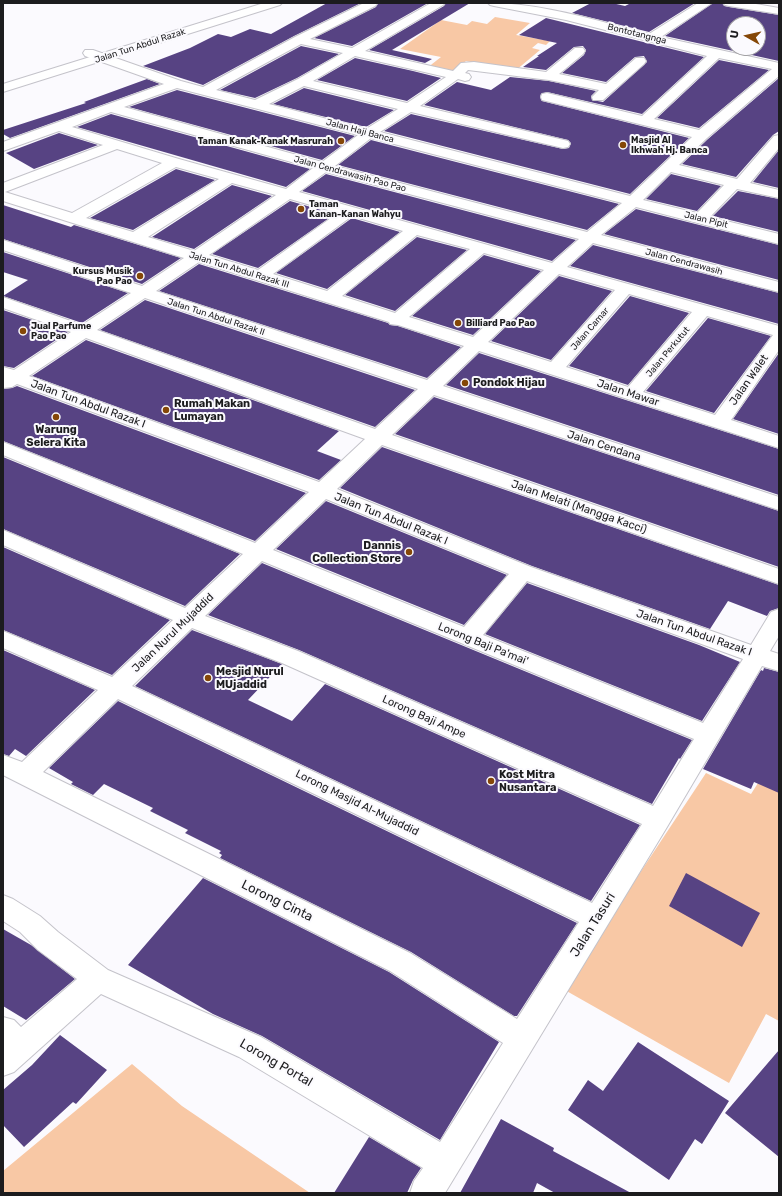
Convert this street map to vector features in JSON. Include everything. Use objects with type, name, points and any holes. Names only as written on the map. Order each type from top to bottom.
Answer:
[{"type":"street","name":"Jalan Tun Abdul Razak","points":[[3,79],[90,53],[244,3]]},
{"type":"street","name":"Jalan Tun Abdul Razak","points":[[3,88],[104,58],[276,3]]},
{"type":"street","points":[[258,104],[302,82],[439,3]]},
{"type":"street","name":"Bontotangnga","points":[[494,3],[566,17],[779,68]]},
{"type":"street","points":[[651,38],[706,3]]},
{"type":"street","points":[[729,3],[779,11]]},
{"type":"street","points":[[205,91],[299,40],[371,4]]},
{"type":"street","points":[[299,40],[456,76],[477,79]]},
{"type":"street","points":[[549,76],[579,51]]},
{"type":"street","name":"Jalan Haji Banca","points":[[90,53],[176,84],[632,202]]},
{"type":"street","points":[[645,121],[716,54]]},
{"type":"street","points":[[586,106],[640,61]]},
{"type":"street","points":[[7,378],[84,331],[196,257],[288,194],[369,134],[456,76],[467,65],[549,76],[609,88]]},
{"type":"street","name":"Jalan Nurul Mujaddid","points":[[13,769],[116,688],[556,268],[632,202],[702,135],[779,68]]},
{"type":"street","points":[[302,82],[563,144]]},
{"type":"street","points":[[3,147],[176,84]]},
{"type":"street","points":[[547,97],[702,135]]},
{"type":"street","name":"Jalan Cendrawasih Pao Pao","points":[[111,108],[324,167],[590,237]]},
{"type":"street","points":[[59,126],[230,178],[779,331]]},
{"type":"street","points":[[700,219],[737,184],[779,139]]},
{"type":"street","points":[[3,188],[118,144]]},
{"type":"street","points":[[73,219],[174,162]]},
{"type":"street","points":[[668,167],[779,194]]},
{"type":"street","points":[[135,238],[230,178]]},
{"type":"street","name":"Jalan Tun Abdul Razak III","points":[[3,196],[476,345]]},
{"type":"street","name":"Jalan Pipit","points":[[632,202],[779,239]]},
{"type":"street","points":[[260,276],[350,211]]},
{"type":"street","points":[[329,298],[416,229]]},
{"type":"street","name":"Jalan Cendrawasih","points":[[590,237],[779,287]]},
{"type":"street","name":"Jalan Tun Abdul Razak II","points":[[3,245],[430,388]]},
{"type":"street","points":[[396,320],[481,248]]},
{"type":"street","name":"Jalan Camar","points":[[555,369],[626,288]]},
{"type":"street","name":"Jalan Melati (Mangga Kacci)","points":[[3,302],[378,437],[779,577]]},
{"type":"street","name":"Jalan Perkutut","points":[[632,394],[704,310]]},
{"type":"street","name":"Jalan Walet","points":[[719,423],[779,338]]},
{"type":"street","name":"Jalan Mawar","points":[[476,345],[555,369],[779,442]]},
{"type":"street","name":"Jalan Tun Abdul Razak I","points":[[7,378],[322,490],[523,572],[779,663]]},
{"type":"street","name":"Jalan Cendana","points":[[430,388],[779,504]]},
{"type":"street","name":"Lorong Baji Pa'mai'","points":[[3,448],[708,735]]},
{"type":"street","name":"Lorong Baji Ampe","points":[[3,537],[188,618],[290,657],[658,820]]},
{"type":"street","points":[[468,638],[523,572]]},
{"type":"street","name":"Jalan Tasuri","points":[[426,1193],[658,820],[779,617]]},
{"type":"street","name":"Lorong Masjid Al-Mujaddid","points":[[3,639],[116,688],[597,918]]},
{"type":"street","name":"Lorong Cinta","points":[[13,769],[400,962],[523,1039]]},
{"type":"street","name":"Lorong Portal","points":[[3,907],[30,924],[48,941],[98,979],[250,1047],[445,1163]]},
{"type":"street","points":[[9,1047],[98,979]]},
{"type":"shaded area","points":[[495,17],[530,23],[516,35],[550,41],[546,45],[538,43],[532,48],[540,50],[515,71],[466,61],[451,73],[427,68],[441,57],[400,49],[441,20],[467,25],[472,21],[487,24]]},
{"type":"shaded area","points":[[779,750],[779,1021],[766,1014],[729,1083],[563,989],[706,773],[751,794]]},
{"type":"shaded area","points":[[132,1064],[182,1106],[310,1193],[3,1193],[3,1171]]},
{"type":"building","points":[[327,3],[361,3],[294,36],[203,85],[143,66],[190,48],[218,34],[231,37],[250,29],[271,34]]},
{"type":"building","points":[[378,3],[428,3],[352,46],[314,38],[376,7]]},
{"type":"building","points":[[446,3],[470,3],[392,50],[432,59],[425,63],[369,50],[444,6]]},
{"type":"building","points":[[591,3],[612,3],[625,6],[631,3],[695,3],[649,32],[572,13]]},
{"type":"building","points":[[713,3],[722,3],[724,6],[779,15],[779,61],[756,56],[766,56],[766,16],[726,16],[726,49],[665,36]]},
{"type":"building","points":[[546,18],[704,57],[642,114],[547,92],[541,94],[540,97],[542,101],[689,138],[630,194],[384,131],[411,114],[563,149],[569,148],[571,143],[568,140],[424,105],[457,82],[491,90],[510,77],[549,81],[596,91],[591,96],[592,100],[603,102],[647,62],[644,56],[635,57],[606,82],[562,73],[584,55],[586,50],[583,46],[574,47],[546,70],[523,67],[557,43],[519,35]]},
{"type":"building","points":[[301,46],[339,54],[297,78],[255,98],[220,90]]},
{"type":"building","points":[[355,58],[441,78],[407,101],[317,80]]},
{"type":"building","points":[[719,60],[769,70],[699,128],[657,118]]},
{"type":"building","points":[[779,78],[779,131],[773,135],[736,177],[682,164],[708,139]]},
{"type":"building","points":[[147,79],[160,84],[10,138],[3,134],[3,130],[86,103],[84,102]]},
{"type":"building","points":[[304,88],[394,110],[366,127],[273,104]]},
{"type":"building","points":[[177,90],[355,136],[322,160],[129,107]]},
{"type":"building","points":[[111,114],[310,169],[286,187],[77,127]]},
{"type":"building","points":[[59,133],[98,145],[34,169],[6,153]]},
{"type":"building","points":[[371,140],[619,204],[587,230],[338,165]]},
{"type":"building","points":[[779,150],[779,188],[753,182]]},
{"type":"building","points":[[176,169],[215,180],[133,230],[90,218]]},
{"type":"building","points":[[326,174],[576,240],[552,261],[302,191]]},
{"type":"building","points":[[671,174],[721,186],[697,211],[646,199]]},
{"type":"building","points":[[232,185],[272,196],[194,249],[152,237]]},
{"type":"building","points":[[738,191],[779,199],[779,232],[713,216]]},
{"type":"building","points":[[290,201],[335,214],[258,268],[212,254]]},
{"type":"building","points":[[3,205],[71,227],[74,225],[181,258],[142,284],[3,239]]},
{"type":"building","points":[[636,209],[779,245],[779,280],[604,234]]},
{"type":"building","points":[[352,218],[400,232],[327,289],[276,273]]},
{"type":"building","points":[[417,237],[467,250],[395,311],[345,295]]},
{"type":"building","points":[[593,245],[779,293],[779,324],[570,266]]},
{"type":"building","points":[[3,252],[128,293],[82,323],[3,296],[28,280],[3,272]]},
{"type":"building","points":[[484,255],[541,271],[473,335],[412,316]]},
{"type":"building","points":[[199,264],[461,347],[427,378],[159,291]]},
{"type":"building","points":[[559,276],[612,291],[551,360],[491,341]]},
{"type":"building","points":[[630,296],[689,313],[628,385],[569,366]]},
{"type":"building","points":[[145,300],[415,390],[375,427],[100,330]]},
{"type":"building","points":[[3,310],[68,332],[14,368],[3,366]]},
{"type":"building","points":[[708,318],[771,336],[714,413],[646,391]]},
{"type":"building","points":[[86,340],[339,431],[317,451],[341,460],[319,480],[32,376]]},
{"type":"building","points":[[479,353],[779,449],[779,495],[446,385]]},
{"type":"building","points":[[779,353],[779,434],[733,419]]},
{"type":"building","points":[[17,386],[306,493],[255,541],[3,441],[3,389]]},
{"type":"building","points":[[434,397],[779,511],[779,567],[395,434]]},
{"type":"building","points":[[382,447],[779,585],[779,608],[770,611],[767,616],[728,601],[710,629],[532,566],[340,488]]},
{"type":"building","points":[[3,457],[240,554],[185,606],[3,529]]},
{"type":"building","points":[[326,501],[507,575],[464,625],[276,549]]},
{"type":"building","points":[[3,547],[170,620],[112,675],[3,630]]},
{"type":"building","points":[[262,563],[692,740],[680,759],[679,758],[652,804],[299,650],[208,615]]},
{"type":"building","points":[[527,583],[699,645],[740,662],[702,721],[485,634]]},
{"type":"building","points":[[192,630],[282,664],[248,700],[292,721],[325,684],[640,825],[591,901],[135,686]]},
{"type":"building","points":[[3,650],[95,690],[26,756],[15,749],[9,756],[3,754]]},
{"type":"building","points":[[764,668],[779,672],[779,793],[754,782],[751,789],[703,769],[761,670],[763,671]]},
{"type":"building","points":[[118,701],[577,923],[517,1016],[514,1016],[411,952],[220,858],[222,855],[219,853],[221,851],[185,833],[188,830],[150,811],[153,808],[104,784],[93,795],[71,784],[73,782],[49,768]]},
{"type":"building","points":[[686,873],[760,913],[742,947],[669,906]]},
{"type":"building","points":[[203,878],[389,972],[499,1042],[440,1140],[262,1036],[213,1014],[128,965]]},
{"type":"building","points":[[3,929],[31,945],[75,979],[26,1020],[3,1006]]},
{"type":"building","points":[[60,1035],[107,1070],[76,1104],[73,1102],[24,1147],[3,1125],[3,1090],[32,1065]]},
{"type":"building","points":[[638,1042],[729,1101],[702,1144],[695,1139],[669,1180],[568,1110],[588,1080],[603,1091]]},
{"type":"building","points":[[779,1050],[779,1157],[725,1113]]},
{"type":"building","points":[[501,1119],[554,1148],[553,1151],[631,1193],[555,1193],[537,1183],[533,1193],[460,1193]]},
{"type":"building","points":[[369,1137],[421,1168],[407,1193],[334,1193]]},
{"type":"place","name":"Taman Kanak-Kanak Masrurah","points":[[341,141]]},
{"type":"place","name":"Masjid Al Ikhwah Hj. Banca","points":[[623,145]]},
{"type":"place","name":"Taman Kanan-Kanan Wahyu","points":[[301,209]]},
{"type":"place","name":"Kursus Musik Pao Pao","points":[[140,276]]},
{"type":"place","name":"Billiard Pao Pao","points":[[458,323]]},
{"type":"place","name":"Jual Parfume Pao Pao","points":[[23,331]]},
{"type":"place","name":"Pondok Hijau","points":[[465,383]]},
{"type":"place","name":"Rumah Makan Lumayan","points":[[166,410]]},
{"type":"place","name":"Warung Selera Kita","points":[[56,417]]},
{"type":"place","name":"Dannis Collection Store","points":[[409,552]]},
{"type":"place","name":"Mesjid Nurul MUjaddid","points":[[208,678]]},
{"type":"place","name":"Kost Mitra Nusantara","points":[[491,781]]}]
